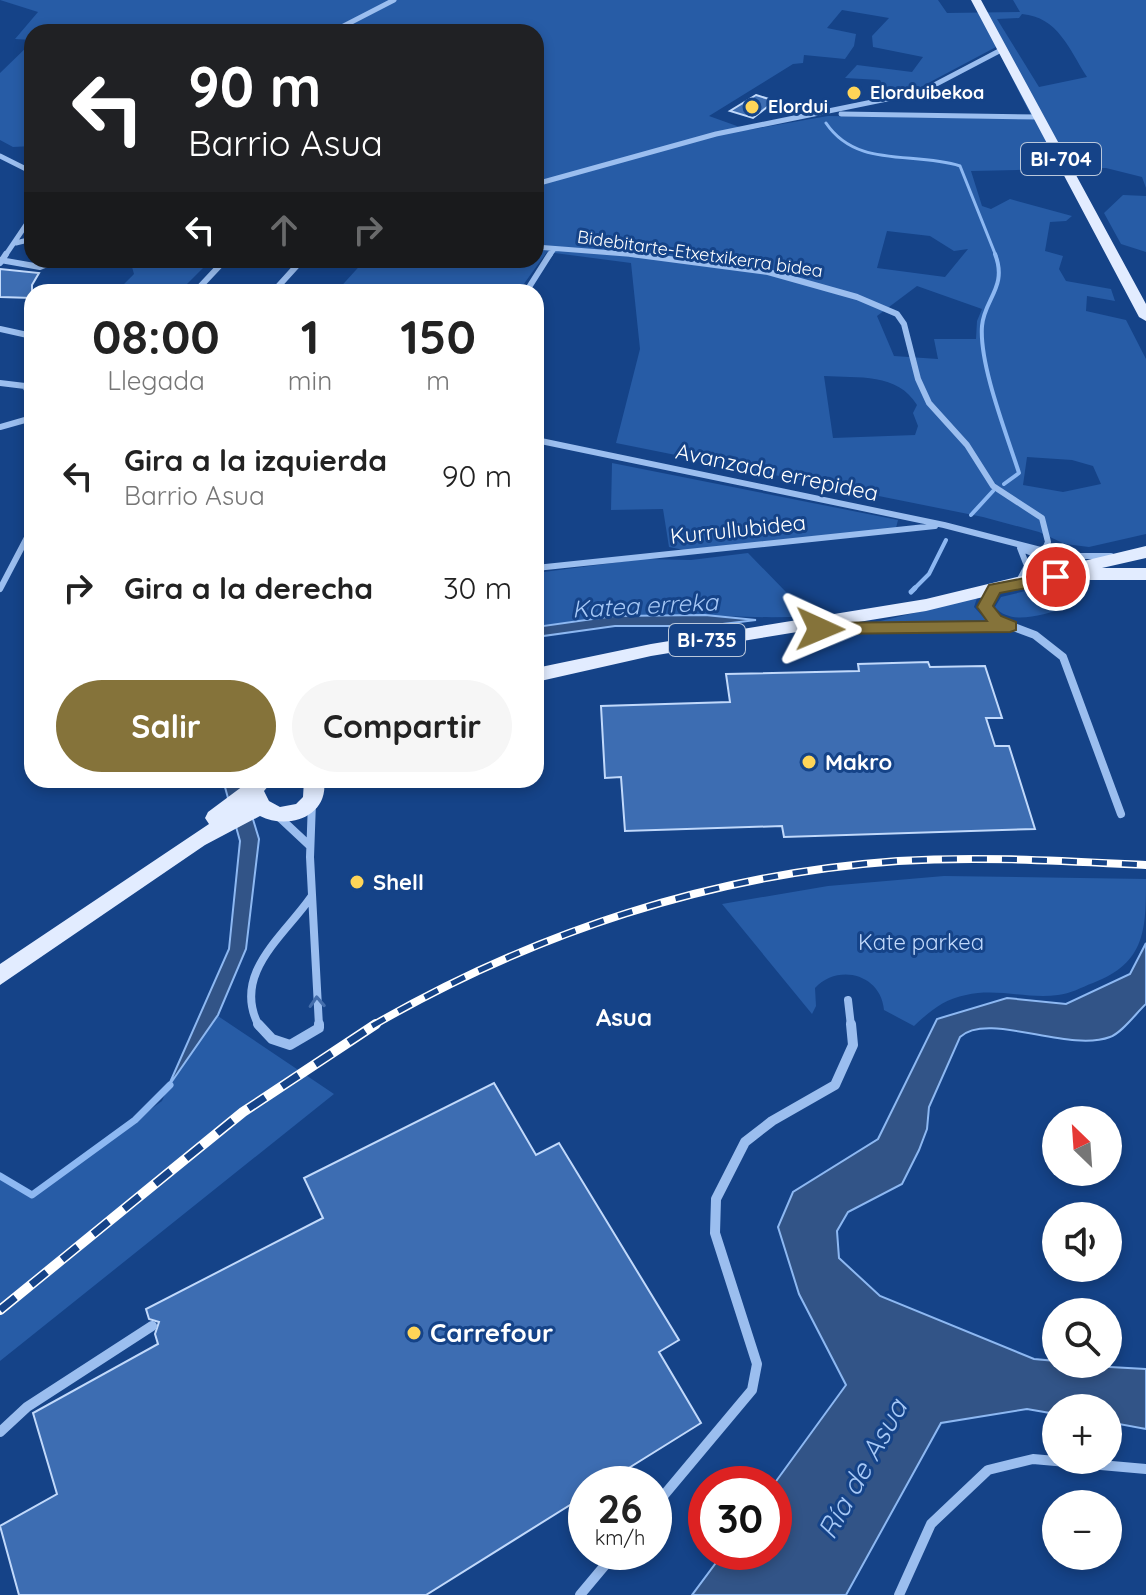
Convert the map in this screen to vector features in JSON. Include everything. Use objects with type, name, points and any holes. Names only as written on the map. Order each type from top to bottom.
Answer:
[{"type":"main road","name":"BI-704","points":[[976,0],[1146,317]]},
{"type":"main road","name":"BI-735","points":[[544,673],[651,650],[926,605],[1146,552]]},
{"type":"main road","name":"BI-735","points":[[1037,579],[1146,574]]},
{"type":"main road","points":[[153,869],[254,788]]},
{"type":"main road","points":[[260,788],[257,800],[268,811]]},
{"type":"main road","points":[[0,976],[11,962],[229,820],[268,811],[293,814],[315,788]]},
{"type":"street","points":[[348,24],[394,0]]},
{"type":"street","points":[[544,182],[716,134],[921,92],[1003,49]]},
{"type":"street","points":[[824,113],[1039,117]]},
{"type":"street","points":[[0,156],[24,168]]},
{"type":"street","points":[[24,229],[1,262],[24,265]]},
{"type":"street","points":[[15,243],[24,241]]},
{"type":"street","name":"Bidebitarte-Etxetxikerra bidea","points":[[544,248],[626,254],[786,276],[828,285],[897,314],[904,324],[918,379],[929,403],[967,445],[993,486],[1042,518],[1048,542],[1044,551]]},
{"type":"street","points":[[544,264],[554,249]]},
{"type":"street","points":[[202,284],[218,268]]},
{"type":"street","points":[[280,284],[295,268]]},
{"type":"street","points":[[0,329],[24,334]]},
{"type":"street","points":[[0,383],[24,386]]},
{"type":"street","points":[[0,427],[24,420]]},
{"type":"street","name":"Avanzada errepidea","points":[[544,442],[944,525],[1064,556],[1128,555]]},
{"type":"street","name":"Kurrullubidea","points":[[544,567],[944,525]]},
{"type":"street","points":[[1011,542],[1072,570],[1096,574]]},
{"type":"street","points":[[0,589],[24,543]]},
{"type":"street","points":[[1018,583],[1027,566],[1019,547]]},
{"type":"street","points":[[995,589],[985,607],[995,620],[1035,635],[1063,657],[1121,814]]},
{"type":"street","points":[[797,627],[844,630],[1010,626]]},
{"type":"street","points":[[311,897],[298,919],[259,961],[250,985],[249,1003],[257,1025],[272,1041],[290,1045],[319,1028],[310,847],[316,788]]},
{"type":"street","points":[[268,811],[310,847]]},
{"type":"street","points":[[672,1486],[752,1390],[757,1364],[715,1233],[716,1199],[745,1142],[772,1121],[835,1085],[846,1067],[853,1045],[848,1000]]},
{"type":"street","points":[[0,1432],[27,1407],[152,1326]]},
{"type":"street","points":[[899,1595],[931,1524],[988,1470],[1033,1459],[1146,1469]]},
{"type":"street","points":[[580,1595],[601,1570]]},
{"type":"green space","points":[[0,0],[938,0],[947,13],[1020,12],[1013,0],[1146,0],[1146,188],[1142,177],[1106,168],[971,171],[982,206],[991,209],[1010,199],[1072,216],[1066,221],[1050,222],[1045,251],[1063,256],[1059,269],[1066,281],[1111,289],[1115,301],[1087,296],[1086,311],[1126,320],[1146,359],[1146,534],[1089,547],[1065,544],[1039,532],[983,517],[616,443],[640,349],[631,263],[547,252],[544,256],[544,24],[28,24],[38,12]],"holes":[[[842,10],[889,18],[872,36],[873,47],[923,57],[912,72],[857,65],[845,78],[880,80],[889,96],[917,89],[996,47],[1033,119],[828,116],[748,130],[709,116],[793,64],[803,63],[804,55],[845,59],[854,46],[856,34],[827,28]],[[1022,14],[1034,16],[1054,28],[1087,77],[1039,87],[997,19],[1019,18]],[[887,231],[930,236],[954,251],[968,249],[945,277],[877,268]],[[917,286],[982,309],[977,321],[976,339],[934,339],[938,359],[894,356],[877,316]],[[824,376],[888,382],[899,387],[917,405],[913,413],[918,426],[915,435],[833,438]],[[1027,457],[1072,460],[1093,466],[1101,484],[1063,492],[1023,485]]]},
{"type":"green space","points":[[24,28],[24,40],[15,39]]},
{"type":"green space","points":[[24,50],[24,146],[13,147],[0,140],[0,73]]},
{"type":"green space","points":[[1123,195],[1146,196],[1146,252],[1121,244],[1104,213]]},
{"type":"green space","points":[[132,268],[203,268],[187,284],[124,284],[134,274]]},
{"type":"green space","points":[[358,268],[535,268],[524,284],[343,284]]},
{"type":"green space","points":[[612,463],[898,520],[896,528],[684,550],[669,547],[663,509],[611,510]]},
{"type":"green space","points":[[748,553],[786,592],[809,608],[813,616],[641,615],[544,626],[544,572],[643,559],[691,560]]},
{"type":"green space","points":[[1063,582],[1066,609],[1019,617],[1002,613],[995,607],[1001,597]]},
{"type":"green space","points":[[977,598],[974,607],[986,620],[868,624]]},
{"type":"green space","name":"Kate parkea","points":[[944,876],[1146,879],[1143,929],[1133,954],[1124,965],[1110,975],[1071,992],[1046,996],[966,995],[938,1006],[914,1026],[884,1010],[881,998],[867,981],[846,974],[824,980],[815,988],[816,1006],[812,1014],[722,904],[828,886]]},
{"type":"green space","points":[[203,1006],[334,1094],[0,1361],[0,1176],[32,1195],[162,1101]]},
{"type":"water","points":[[705,615],[756,620],[706,626],[615,626],[544,636],[544,626],[614,616]]},
{"type":"water","points":[[225,788],[243,788],[259,839],[246,949],[218,1015],[168,1087],[229,949],[240,841]]},
{"type":"water","name":"Ría de Asua","points":[[1146,943],[1146,1004],[1110,1037],[1093,1041],[1073,1040],[989,1028],[973,1030],[960,1037],[929,1107],[927,1129],[919,1150],[902,1184],[848,1212],[837,1231],[839,1258],[880,1296],[1042,1360],[1042,1378],[1122,1378],[1122,1368],[1146,1369],[1146,1429],[1122,1425],[1122,1394],[1042,1394],[1042,1412],[1027,1409],[941,1423],[846,1595],[692,1595],[711,1570],[792,1570],[792,1466],[787,1466],[846,1385],[799,1294],[778,1227],[793,1192],[878,1139],[937,1019],[1007,998],[1066,1004],[1130,974]]},
{"type":"building","name":"Elordui","points":[[756,95],[775,101],[753,118],[730,111]]},
{"type":"building","points":[[0,269],[39,273],[33,284],[24,284],[24,298],[0,297]]},
{"type":"building","name":"Makro","points":[[928,662],[930,667],[985,666],[1002,718],[986,718],[995,746],[1009,746],[1035,829],[784,837],[782,826],[625,831],[621,777],[605,778],[601,706],[730,702],[726,674],[859,671],[858,664]]},
{"type":"building","name":"Carrefour","points":[[494,1083],[536,1155],[559,1143],[679,1340],[659,1352],[701,1423],[632,1466],[568,1466],[568,1506],[426,1595],[19,1595],[0,1526],[57,1494],[33,1413],[158,1344],[155,1334],[159,1322],[149,1319],[146,1309],[323,1218],[304,1178]]},
{"type":"waterway","points":[[826,123],[853,147],[870,153],[960,166],[996,256]]},
{"type":"waterway","points":[[995,254],[999,275],[984,317],[982,342],[995,400],[1019,473],[1004,484]]},
{"type":"waterway","points":[[971,515],[993,491]]},
{"type":"waterway","points":[[911,592],[929,574],[946,540]]},
{"type":"waterway","name":"Katea erreka","points":[[0,1176],[32,1195],[135,1120],[170,1085]]},
{"type":"railway","points":[[372,1026],[433,993],[560,936],[692,894],[760,879],[898,861],[960,859],[1146,865]]},
{"type":"railway","points":[[0,1310],[243,1112],[376,1024]]},
{"type":"place","name":"Elorduibekoa","points":[[854,93]]},
{"type":"place","name":"Elordui","points":[[752,107]]},
{"type":"place","name":"Makro","points":[[809,762]]},
{"type":"place","name":"Shell","points":[[357,882]]},
{"type":"place","name":"Carrefour","points":[[414,1333]]},
{"type":"district","name":"Asua","points":[[624,1018]]},
{"type":"route","points":[[820,629],[1010,626],[995,620],[985,607],[995,589],[1056,577]]}]
